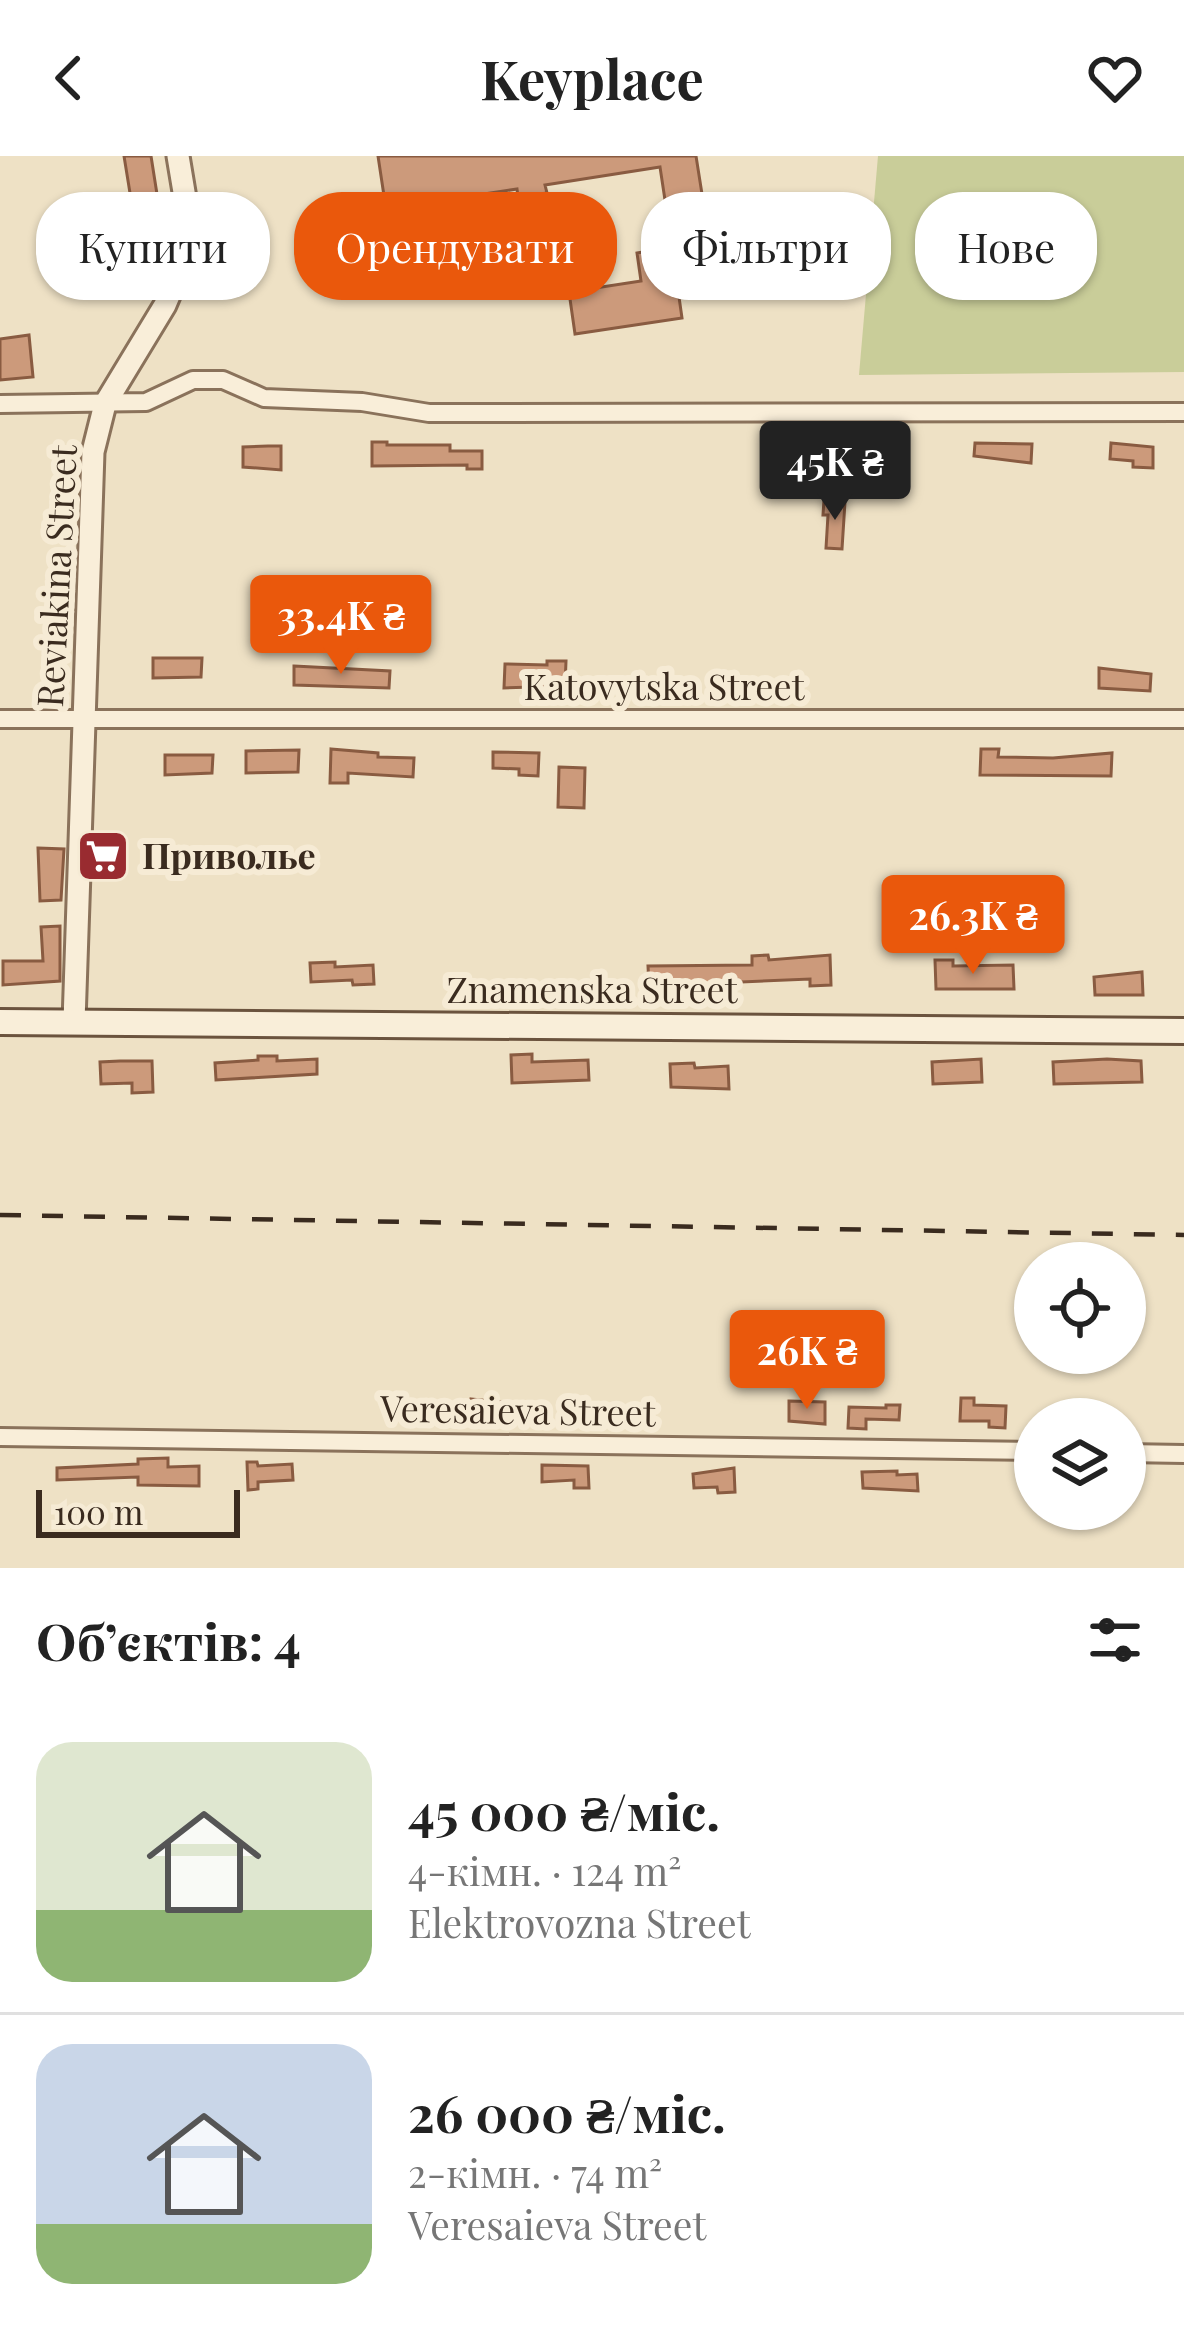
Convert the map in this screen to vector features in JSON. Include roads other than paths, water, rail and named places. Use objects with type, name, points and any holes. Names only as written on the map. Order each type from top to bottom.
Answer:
[{"type":"main road","name":"Znamenska Street","points":[[0,1022],[1184,1031]]},
{"type":"street","name":"Reviakina Street","points":[[74,1022],[93,452],[105,404],[166,305],[188,250],[178,156]]},
{"type":"street","points":[[0,404],[146,402],[194,380],[224,380],[264,398],[362,402],[430,413],[1184,412]]},
{"type":"street","name":"Katovytska Street","points":[[0,719],[1184,719]]},
{"type":"street","name":"Veresaieva Street","points":[[0,1438],[1014,1451]]},
{"type":"street","points":[[1146,1453],[1184,1454]]},
{"type":"railway","points":[[0,1215],[1184,1235]]},
{"type":"place","name":"Приволье","points":[[103,856]]}]
